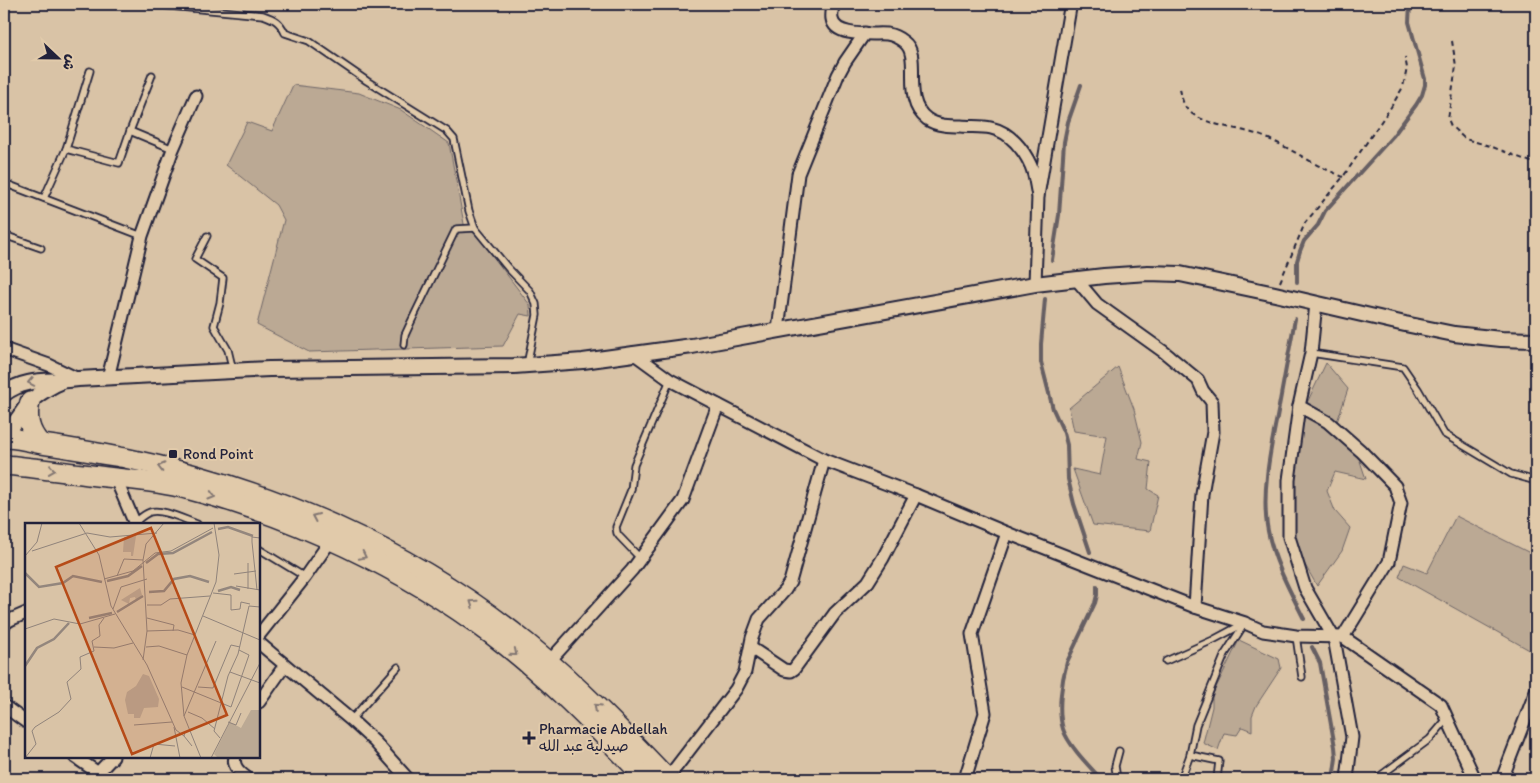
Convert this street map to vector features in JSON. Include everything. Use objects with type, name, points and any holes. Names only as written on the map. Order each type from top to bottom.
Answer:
[{"type":"highway","points":[[30,402],[28,424],[35,438],[40,443]]},
{"type":"highway","points":[[4,438],[92,451],[192,474],[291,506],[334,534]]},
{"type":"highway","points":[[4,465],[115,477],[186,489],[236,503],[388,552],[448,587],[500,623],[544,667],[605,737],[646,779]]},
{"type":"highway","points":[[544,667],[621,729],[668,779]]},
{"type":"street","points":[[833,4],[832,20],[837,28],[845,32],[889,34],[907,44],[912,58],[913,100],[920,113],[929,120],[944,126],[992,128],[1007,135],[1021,148],[1032,167],[1038,196]]},
{"type":"street","points":[[1035,284],[1038,196],[1072,4]]},
{"type":"street","points":[[778,330],[798,174],[838,75],[865,33]]},
{"type":"street","points":[[108,378],[142,236],[173,149],[196,96]]},
{"type":"street","points":[[4,394],[26,383],[41,381],[62,382],[78,379],[269,368],[527,365],[583,361],[692,346],[1035,284],[1148,273],[1180,274],[1454,334],[1501,339],[1536,340]]},
{"type":"street","points":[[1076,279],[1097,304],[1164,352],[1198,380],[1203,391],[1212,402],[1213,432],[1202,494],[1195,607]]},
{"type":"street","points":[[1316,303],[1311,353],[1298,406],[1289,480],[1289,536],[1305,588],[1338,638],[1441,705],[1475,779]]},
{"type":"street","points":[[4,350],[49,365],[78,379]]},
{"type":"street","points":[[633,353],[670,380],[824,460],[1195,607],[1263,631],[1296,636],[1338,638]]},
{"type":"street","points":[[4,432],[14,424],[30,402],[44,391],[62,382]]},
{"type":"street","points":[[544,667],[632,570],[682,500],[718,405]]},
{"type":"street","points":[[1298,406],[1328,422],[1360,451],[1395,486],[1401,503],[1389,562],[1338,638],[1352,737],[1347,779]]},
{"type":"street","points":[[668,779],[736,689],[745,672],[755,628],[759,620],[790,582],[824,460]]},
{"type":"street","points":[[115,477],[134,523]]},
{"type":"street","points":[[751,648],[784,670],[794,669],[835,613],[868,582],[883,558],[916,495]]},
{"type":"street","points":[[965,779],[985,713],[972,634],[1008,533]]},
{"type":"street","points":[[260,634],[305,577],[334,534]]},
{"type":"street","points":[[4,624],[25,613]]},
{"type":"street","points":[[260,644],[375,742],[405,778]]},
{"type":"street","points":[[260,701],[285,665]]},
{"type":"street","points":[[1502,779],[1536,693]]},
{"type":"street","points":[[4,706],[25,721]]},
{"type":"street","points":[[76,758],[99,777],[112,758]]},
{"type":"street","points":[[235,758],[234,775],[248,779]]},
{"type":"lane","points":[[150,4],[263,15],[273,18],[281,23],[285,33],[309,42],[367,81],[448,131],[454,139],[469,211],[475,228],[530,291],[536,304],[537,315],[527,365]]},
{"type":"lane","points":[[44,198],[66,149],[90,71]]},
{"type":"lane","points":[[66,149],[119,163],[152,75]]},
{"type":"lane","points":[[130,131],[173,149]]},
{"type":"lane","points":[[4,183],[142,236]]},
{"type":"lane","points":[[404,345],[405,334],[410,322],[456,229],[475,228]]},
{"type":"lane","points":[[4,235],[41,248]]},
{"type":"lane","points":[[207,236],[196,260],[223,278],[220,303],[214,326],[228,350],[233,371]]},
{"type":"lane","points":[[1311,353],[1403,368],[1418,389],[1444,434],[1511,474],[1536,481]]},
{"type":"lane","points":[[640,558],[619,536],[616,528],[632,490],[634,465],[670,380]]},
{"type":"lane","points":[[135,523],[148,512],[154,511],[170,514],[194,523]]},
{"type":"lane","points":[[260,550],[305,577]]},
{"type":"lane","points":[[1166,662],[1244,623]]},
{"type":"lane","points":[[1181,779],[1190,755],[1196,725],[1225,654],[1244,623]]},
{"type":"lane","points":[[1296,636],[1302,677]]},
{"type":"lane","points":[[351,720],[398,667]]},
{"type":"lane","points":[[1376,779],[1430,739],[1447,719]]},
{"type":"lane","points":[[1117,779],[1115,766],[1119,751]]},
{"type":"lane","points":[[1190,755],[1219,760],[1217,779]]},
{"type":"path","points":[[1452,41],[1456,66],[1448,119],[1451,126],[1465,139],[1490,146],[1536,164]]},
{"type":"path","points":[[1276,294],[1302,229],[1343,177],[1391,107],[1402,86],[1407,68],[1405,57]]},
{"type":"path","points":[[1180,89],[1184,106],[1195,115],[1214,124],[1262,136],[1343,177]]},
{"type":"shaded area","points":[[293,85],[359,93],[401,110],[449,143],[464,224],[479,238],[530,305],[531,316],[520,314],[503,346],[309,352],[257,325],[284,220],[276,205],[226,165],[247,122],[272,131]]},
{"type":"shaded area","points":[[1326,363],[1348,389],[1337,422],[1356,449],[1366,479],[1335,472],[1327,491],[1335,511],[1350,528],[1342,551],[1317,586],[1296,549],[1292,498],[1292,427],[1306,405]]},
{"type":"shaded area","points":[[1118,367],[1134,409],[1142,442],[1138,459],[1151,462],[1148,489],[1158,495],[1150,531],[1093,525],[1073,469],[1100,475],[1107,436],[1074,431],[1069,408]]},
{"type":"shaded area","points":[[1456,516],[1536,556],[1536,642],[1533,652],[1399,577],[1404,564],[1427,573]]},
{"type":"shaded area","points":[[1239,640],[1279,659],[1281,668],[1256,706],[1252,716],[1252,731],[1242,727],[1237,735],[1224,733],[1218,750],[1203,743],[1212,707],[1212,696]]},
{"type":"waterway","points":[[1297,282],[1297,261],[1304,241],[1318,225],[1325,211],[1393,136],[1422,95],[1425,79],[1409,22],[1410,4]]},
{"type":"waterway","points":[[1052,260],[1059,215],[1064,142],[1068,122],[1081,85]]},
{"type":"waterway","points":[[1045,299],[1041,362],[1053,409],[1064,433],[1067,445],[1068,479],[1090,552]]},
{"type":"waterway","points":[[1295,319],[1269,459],[1265,503],[1268,531],[1274,554],[1304,619]]},
{"type":"waterway","points":[[1097,586],[1095,603],[1067,662],[1062,686],[1060,713],[1063,729],[1069,742],[1101,779]]},
{"type":"waterway","points":[[1312,647],[1320,663],[1335,747],[1336,758],[1333,779]]},
{"type":"place","name":"Rond Point","points":[[173,454]]},
{"type":"place","name":"Pharmacie Abdellah صيدلية عبد الله","points":[[529,738]]}]
